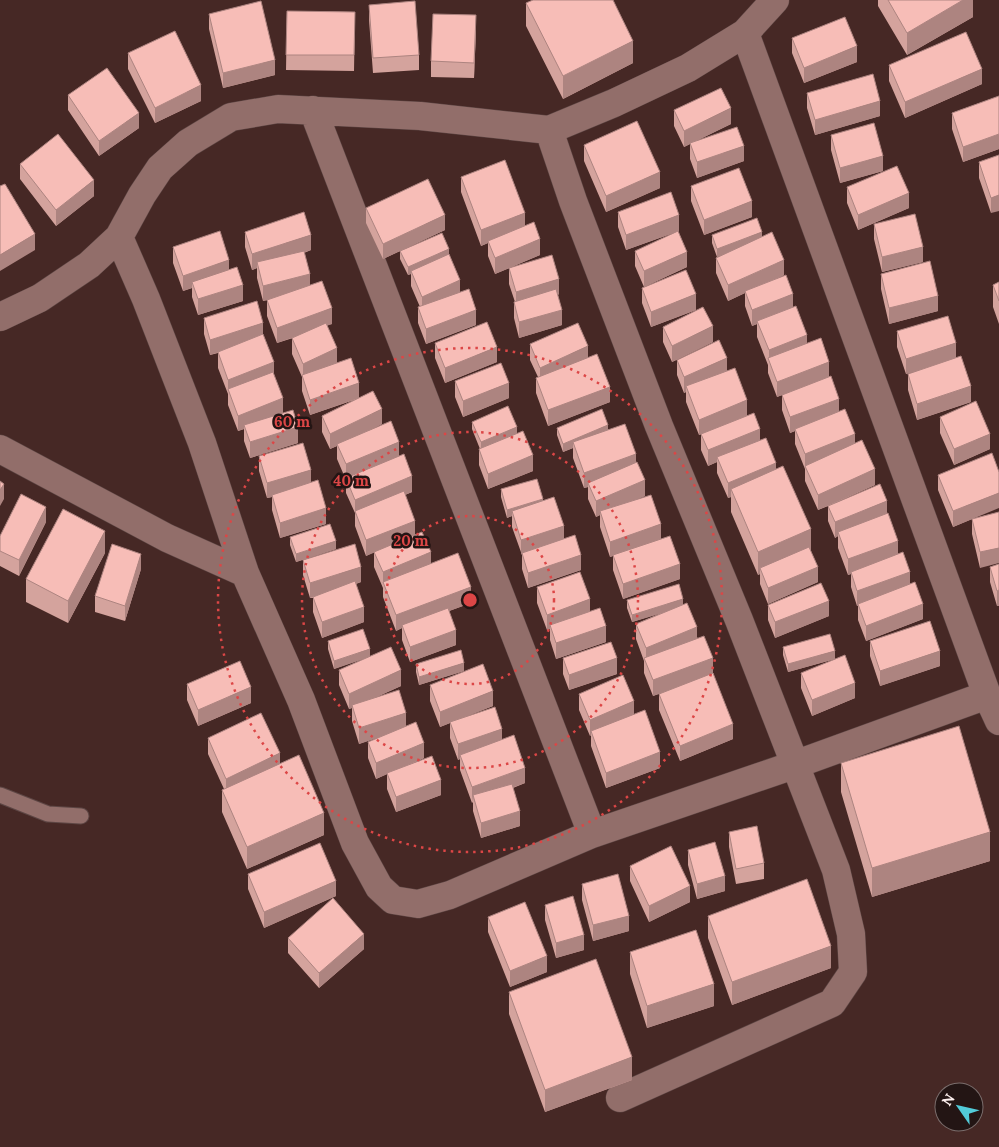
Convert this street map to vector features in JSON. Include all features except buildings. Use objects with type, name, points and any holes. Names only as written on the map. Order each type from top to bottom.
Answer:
[{"type":"street","points":[[0,317],[40,298],[90,265],[119,237],[142,195],[160,168],[188,143],[231,117],[278,109],[313,110],[420,116],[549,130],[614,103],[688,68],[745,33],[775,0]]},
{"type":"street","points":[[745,33],[987,695],[999,721]]},
{"type":"street","points":[[313,110],[592,834]]},
{"type":"street","points":[[549,130],[573,201],[656,417],[739,620],[794,766],[836,870],[852,934],[853,972],[832,1003],[620,1098]]},
{"type":"street","points":[[119,237],[146,299],[202,443],[245,573],[301,700],[355,842],[379,887],[393,900],[418,904],[450,895],[592,834],[794,766],[987,695]]},
{"type":"street","points":[[0,449],[167,538],[245,573]]},
{"type":"lane","points":[[0,795],[48,814],[81,816]]}]
